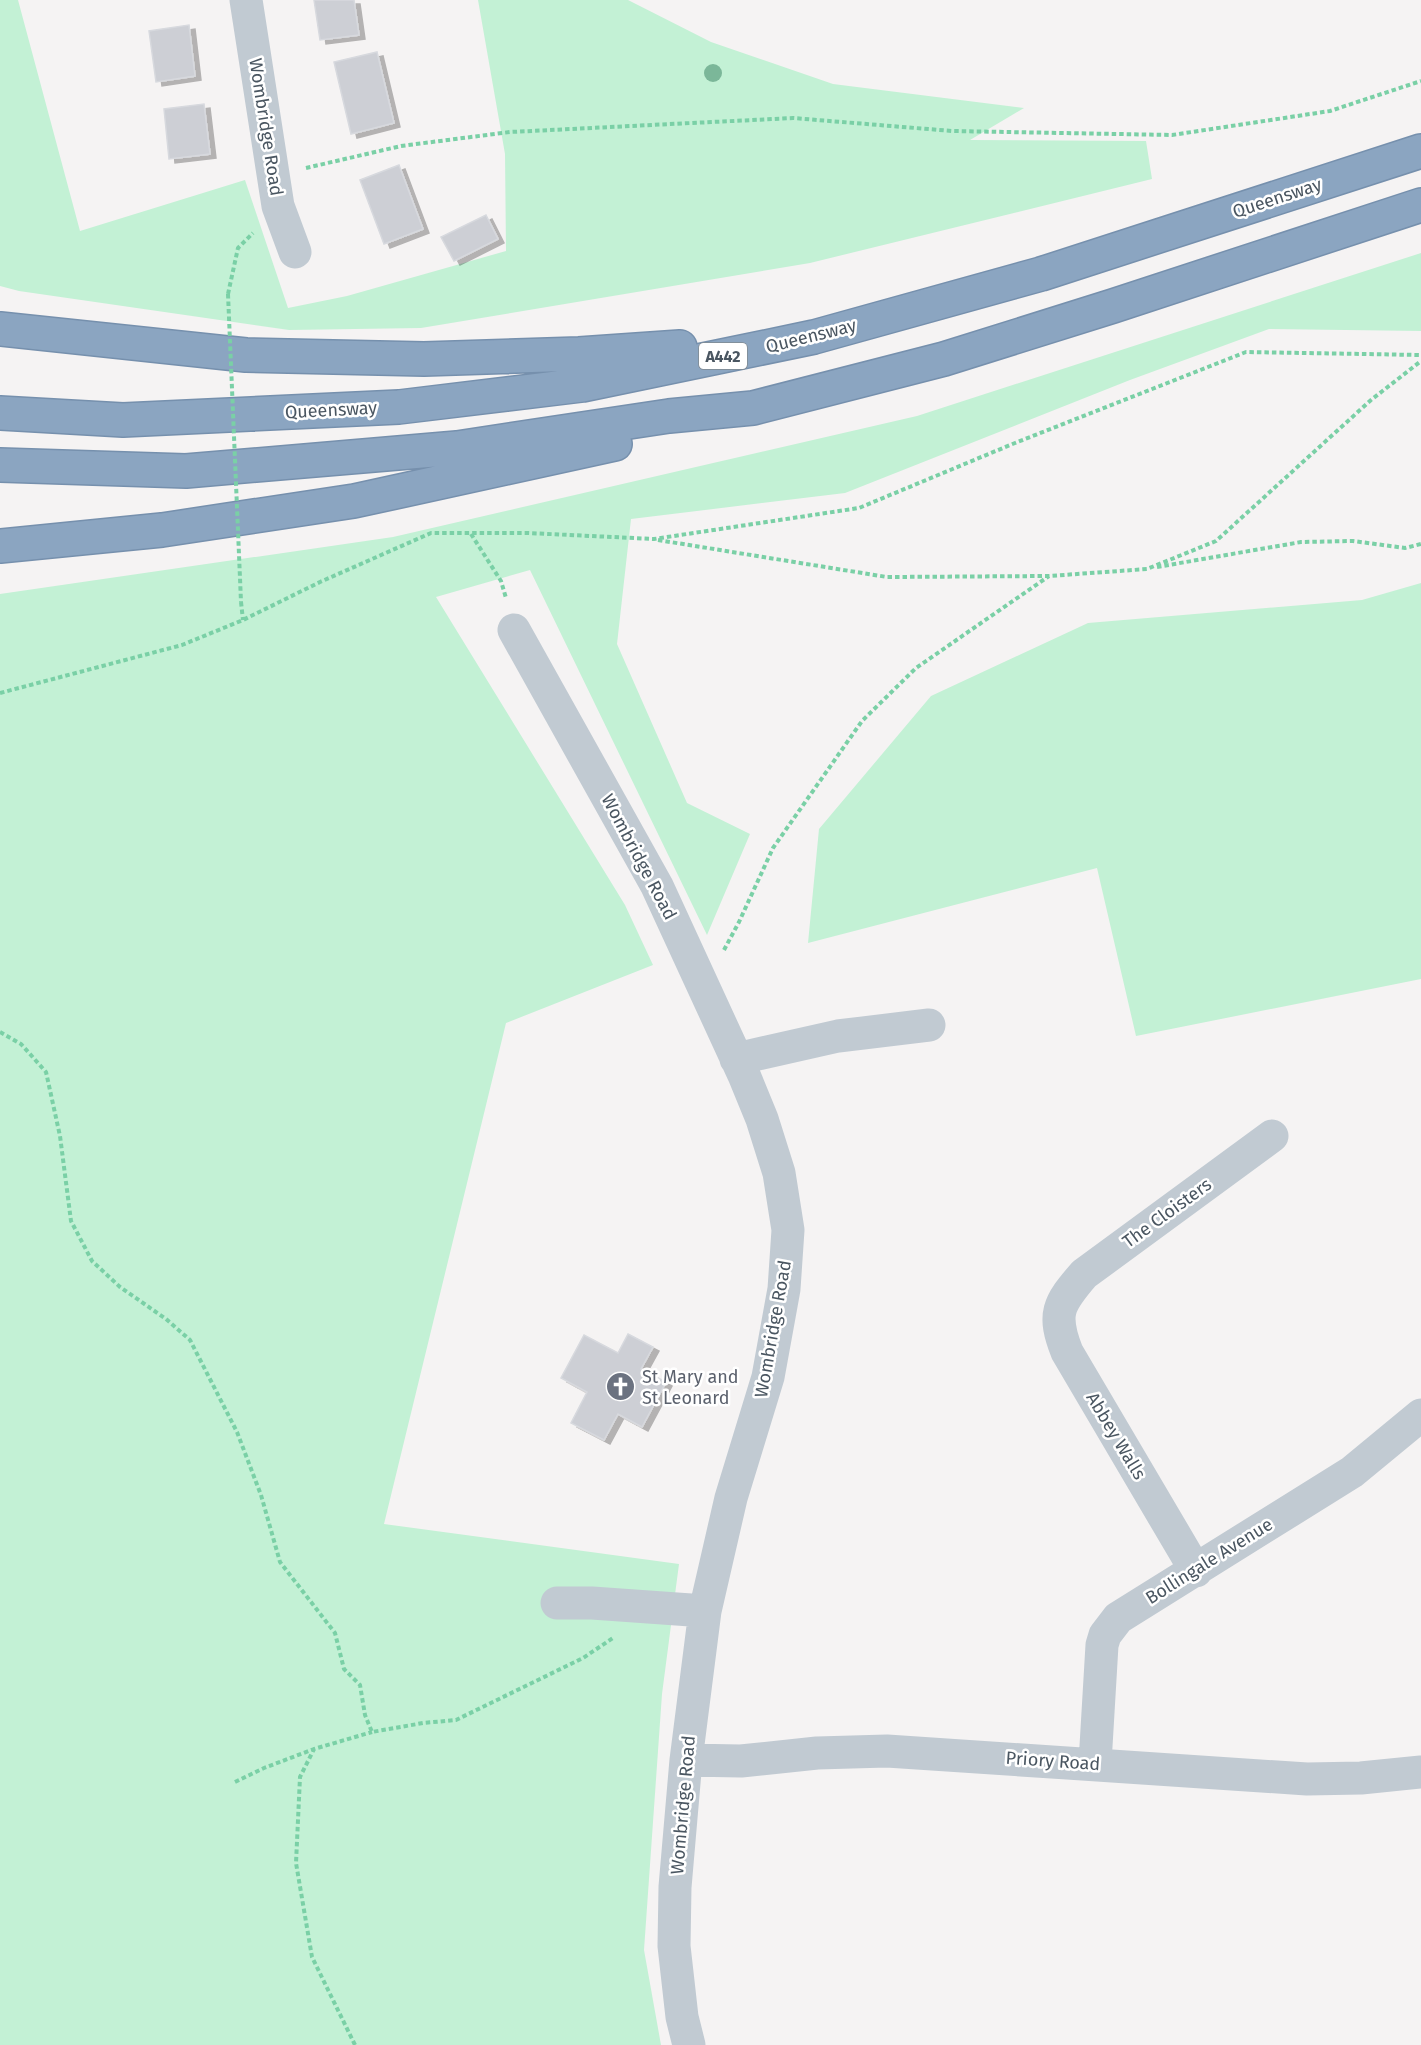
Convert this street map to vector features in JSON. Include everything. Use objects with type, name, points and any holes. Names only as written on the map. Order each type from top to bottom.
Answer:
[{"type":"highway","name":"Queensway","points":[[0,413],[123,420],[399,407],[582,385],[814,337],[1041,274],[1421,151]]},
{"type":"highway","points":[[0,546],[162,530],[354,501],[671,432],[753,408],[944,359],[1421,205]]},
{"type":"highway","name":"A442","points":[[0,329],[246,355],[424,358],[579,354],[814,337]]},
{"type":"highway","points":[[0,465],[198,470],[457,448],[669,416],[753,408]]},
{"type":"street","name":"Wombridge Road","points":[[246,0],[276,191],[295,252]]},
{"type":"street","name":"Wombridge Road","points":[[514,630],[657,886],[762,1119],[779,1173],[788,1230],[784,1289],[768,1377],[731,1498],[705,1611],[686,1760],[675,1887],[674,1946],[682,2017],[689,2045]]},
{"type":"street","points":[[736,1059],[838,1036],[929,1025]]},
{"type":"street","name":"The Cloisters","points":[[1065,1295],[1084,1274],[1272,1136]]},
{"type":"street","name":"Abbey Walls","points":[[1065,1295],[1059,1312],[1059,1333],[1067,1352],[1196,1571]]},
{"type":"street","name":"Bollingale Avenue","points":[[1095,1764],[1102,1645],[1105,1635],[1118,1618],[1352,1472],[1421,1415]]},
{"type":"street","points":[[557,1603],[592,1603],[705,1611]]},
{"type":"street","name":"Priory Road","points":[[686,1760],[741,1761],[817,1753],[887,1751],[1307,1779],[1361,1778],[1421,1772]]},
{"type":"path","points":[[243,620],[228,294],[238,248],[276,191],[401,146],[510,132],[793,118],[952,131],[1172,135],[1330,111],[1421,81]]},
{"type":"path","points":[[654,539],[859,508],[1015,443],[1246,352],[1421,355]]},
{"type":"path","points":[[1147,569],[1216,541],[1371,400],[1421,361]]},
{"type":"path","points":[[0,693],[182,645],[243,620],[320,582],[431,533],[528,533],[654,539],[887,578],[1049,576],[1147,569],[1301,542],[1353,541],[1405,548],[1421,544]]},
{"type":"path","points":[[471,533],[501,581],[514,630]]},
{"type":"path","points":[[702,987],[739,922],[772,848],[862,721],[916,668],[1049,576]]},
{"type":"path","points":[[0,1032],[21,1044],[46,1072],[60,1137],[70,1221],[92,1261],[120,1287],[166,1319],[190,1340],[237,1432],[261,1495],[280,1562],[335,1633],[345,1669],[360,1685],[365,1715],[372,1732]]},
{"type":"path","points":[[235,1782],[264,1768],[315,1749],[372,1732],[456,1720],[584,1658],[617,1636],[647,1608]]},
{"type":"path","points":[[315,1749],[300,1777],[296,1863],[312,1957],[355,2045]]},
{"type":"green space","points":[[0,0],[18,0],[80,231],[245,180],[288,308],[347,296],[506,251],[505,154],[478,0],[628,0],[711,42],[833,84],[1024,108],[970,140],[1146,141],[1152,179],[810,263],[421,328],[289,330],[19,291],[0,286]]},
{"type":"green space","points":[[1421,253],[1421,331],[1269,329],[1130,380],[845,493],[631,519],[617,644],[687,803],[750,834],[707,935],[530,570],[436,597],[625,905],[653,965],[506,1023],[384,1524],[679,1564],[662,1694],[644,1950],[661,2045],[0,2045],[0,594],[393,537],[917,416]]},
{"type":"green space","points":[[1421,583],[1421,979],[1136,1036],[1097,868],[808,943],[819,829],[931,696],[1088,623],[1362,600]]},
{"type":"building","points":[[314,0],[354,0],[359,35],[320,40]]},
{"type":"building","points":[[189,25],[195,76],[156,82],[149,31]]},
{"type":"building","points":[[377,52],[394,123],[351,134],[334,62]]},
{"type":"building","points":[[204,104],[210,154],[169,159],[164,109]]},
{"type":"building","points":[[399,165],[423,229],[384,244],[360,180]]},
{"type":"building","points":[[486,215],[498,239],[454,261],[441,237]]},
{"type":"building","name":"St Mary and St Leonard","points":[[628,1334],[653,1347],[641,1369],[666,1382],[642,1427],[618,1414],[604,1440],[571,1423],[587,1392],[561,1378],[584,1335],[618,1353]]},
{"type":"place","name":"St Mary and St Leonard","points":[[621,1387]]}]
